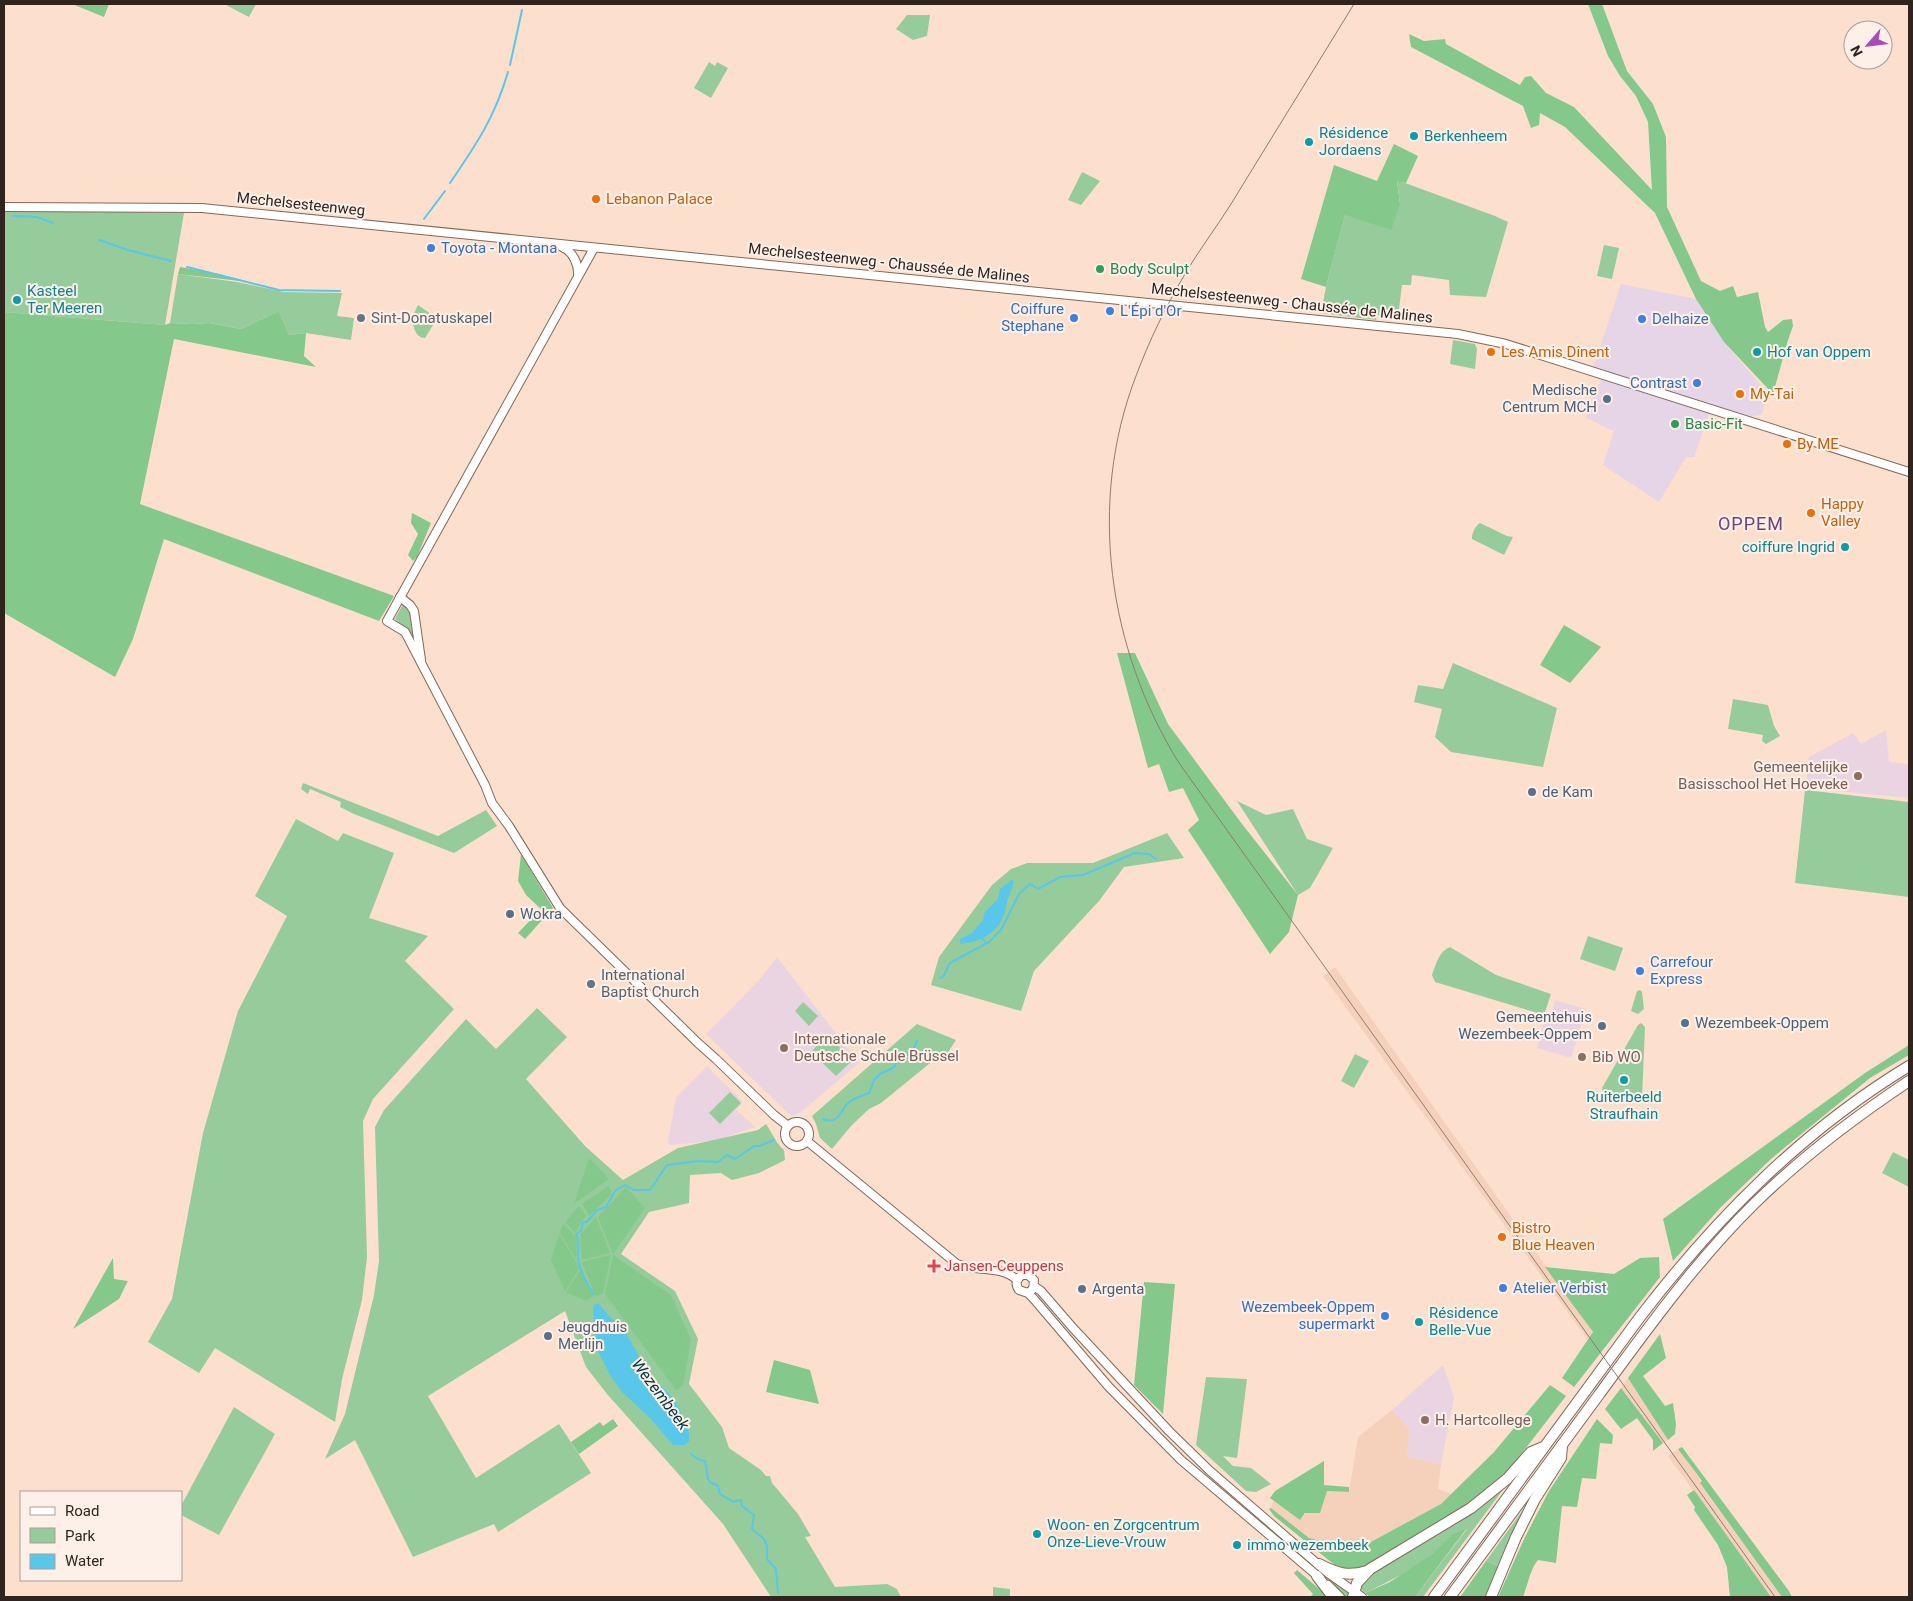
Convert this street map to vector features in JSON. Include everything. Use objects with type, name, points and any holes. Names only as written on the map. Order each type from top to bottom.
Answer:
[{"type":"highway","points":[[1434,1597],[1674,1273],[1729,1211],[1780,1162],[1822,1127],[1860,1098],[1909,1066]]},
{"type":"highway","points":[[1450,1597],[1657,1316],[1693,1271],[1740,1218],[1789,1171],[1832,1136],[1909,1081]]},
{"type":"highway","points":[[1491,1597],[1516,1537],[1561,1458],[1562,1445]]},
{"type":"highway","points":[[1356,1595],[1361,1577],[1471,1508],[1507,1479],[1531,1452],[1544,1447]]},
{"type":"highway","points":[[1319,1564],[1343,1574],[1357,1574],[1370,1570]]},
{"type":"highway","points":[[1317,1576],[1333,1597]]},
{"type":"main road","name":"Mechelsesteenweg","points":[[4,207],[202,208],[594,248]]},
{"type":"main road","points":[[553,244],[568,250],[577,265],[578,276]]},
{"type":"main road","points":[[594,248],[387,621],[405,632],[485,785],[492,803],[504,818],[560,908],[691,1037],[788,1126]]},
{"type":"main road","name":"Mechelsesteenweg - Chaussée de Malines","points":[[594,248],[1472,336],[1506,344],[1909,472]]},
{"type":"main road","points":[[400,597],[412,607],[414,612],[422,662]]},
{"type":"main road","points":[[797,1122],[805,1125],[809,1134],[807,1141],[798,1146],[790,1143],[786,1134],[788,1126],[797,1122]]},
{"type":"main road","points":[[807,1141],[957,1264],[964,1267],[1007,1273],[1017,1280]]},
{"type":"main road","points":[[1028,1293],[1034,1286],[1034,1280],[1028,1274],[1022,1275],[1017,1280],[1016,1284],[1019,1290],[1028,1293],[1108,1386],[1181,1460],[1340,1597]]},
{"type":"main road","points":[[1034,1286],[1041,1290],[1073,1328],[1169,1431],[1229,1488],[1356,1595]]},
{"type":"shaded area","points":[[1621,284],[1696,299],[1724,342],[1768,394],[1760,415],[1750,416],[1712,406],[1694,457],[1686,457],[1659,502],[1603,465],[1614,431],[1586,418],[1604,372],[1593,368]]},
{"type":"shaded area","name":"Gemeentelijke Basisschool Het Hoeveke","points":[[1886,730],[1889,762],[1909,764],[1909,798],[1806,788],[1809,757],[1853,733],[1861,744]]},
{"type":"shaded area","name":"Internationale Deutsche Schule Brüssel","points":[[777,957],[859,1063],[801,1112],[791,1116],[706,1034],[761,978]]},
{"type":"shaded area","points":[[1335,967],[1593,1333],[1588,1340],[1323,976]]},
{"type":"shaded area","points":[[1555,1000],[1586,1009],[1571,1058],[1537,1048],[1546,1015],[1551,1016]]},
{"type":"shaded area","points":[[707,1066],[743,1102],[736,1110],[755,1127],[714,1141],[669,1145],[668,1141],[676,1098]]},
{"type":"shaded area","name":"H. Hartcollege","points":[[1443,1365],[1454,1397],[1441,1464],[1406,1457],[1410,1430],[1392,1410]]},
{"type":"shaded area","points":[[1628,1378],[1668,1440],[1663,1443],[1621,1388]]},
{"type":"shaded area","points":[[1392,1410],[1410,1430],[1406,1457],[1441,1464],[1438,1489],[1452,1494],[1441,1504],[1356,1550],[1309,1538],[1271,1508],[1274,1500],[1300,1520],[1327,1491],[1349,1492],[1358,1437]]},
{"type":"shaded area","points":[[1678,1449],[1702,1482],[1700,1484],[1782,1597],[1771,1597],[1668,1456]]},
{"type":"green space","points":[[72,4],[109,4],[104,17]]},
{"type":"green space","points":[[224,4],[256,4],[249,17]]},
{"type":"green space","points":[[1588,4],[1602,4],[1627,71],[1653,104],[1666,137],[1667,207],[1701,281],[1720,291],[1733,286],[1737,297],[1758,292],[1765,327],[1768,332],[1783,320],[1792,319],[1793,326],[1773,394],[1724,342],[1696,299],[1655,213],[1565,127],[1540,113],[1539,125],[1531,128],[1523,106],[1411,47],[1409,34],[1424,41],[1445,39],[1446,44],[1520,85],[1525,77],[1531,76],[1546,93],[1574,107],[1652,190],[1648,122],[1636,96],[1620,76],[1608,56]]},
{"type":"green space","points":[[907,15],[930,15],[927,36],[913,40],[896,29]]},
{"type":"green space","points":[[709,62],[715,66],[717,62],[728,68],[711,98],[694,88]]},
{"type":"green space","points":[[1394,144],[1418,156],[1406,183],[1397,181],[1400,204],[1391,230],[1345,215],[1326,287],[1301,279],[1334,165],[1377,181]]},
{"type":"green space","points":[[1082,172],[1100,181],[1081,205],[1068,200]]},
{"type":"green space","points":[[1397,180],[1508,222],[1486,297],[1450,295],[1449,280],[1412,275],[1411,285],[1402,285],[1398,317],[1377,315],[1376,320],[1321,313],[1345,215],[1400,204]]},
{"type":"green space","points":[[4,210],[184,213],[165,325],[4,312]]},
{"type":"green space","points":[[1604,245],[1619,248],[1612,279],[1597,276]]},
{"type":"green space","points":[[180,267],[219,274],[249,282],[178,274]]},
{"type":"green space","points":[[178,274],[237,282],[284,292],[342,293],[337,316],[354,318],[351,340],[306,333],[289,335],[279,311],[241,329],[209,323],[170,323]]},
{"type":"green space","points":[[418,305],[434,316],[435,322],[425,338],[417,334],[411,320]]},
{"type":"green space","points":[[279,311],[289,335],[306,333],[304,356],[316,367],[174,339],[140,504],[394,596],[379,621],[164,539],[133,639],[115,677],[4,613],[4,312],[165,325],[170,323],[209,323],[241,329]]},
{"type":"green space","points":[[1453,340],[1475,344],[1477,349],[1475,369],[1450,364]]},
{"type":"green space","points":[[412,513],[431,523],[417,557],[413,561],[408,555],[418,534],[411,523]]},
{"type":"green space","points":[[1480,523],[1513,537],[1504,555],[1472,539],[1474,530]]},
{"type":"green space","points":[[402,606],[408,606],[413,614],[415,641],[413,642],[405,629],[395,619]]},
{"type":"green space","points":[[1564,625],[1601,647],[1570,683],[1540,665]]},
{"type":"green space","points":[[1117,653],[1135,653],[1168,724],[1242,824],[1298,895],[1289,932],[1270,954],[1188,830],[1199,820],[1183,788],[1169,792],[1159,764],[1148,768]]},
{"type":"green space","points":[[1453,663],[1557,708],[1543,767],[1451,752],[1435,737],[1442,709],[1414,702],[1418,685],[1443,689]]},
{"type":"green space","points":[[1733,699],[1768,705],[1774,726],[1780,736],[1766,744],[1762,741],[1763,735],[1728,729]]},
{"type":"green space","points":[[303,783],[438,836],[486,810],[497,826],[454,853],[354,814],[340,807],[341,802],[310,789],[308,794],[301,789]]},
{"type":"green space","points":[[1805,790],[1909,802],[1909,897],[1795,883]]},
{"type":"green space","points":[[1237,801],[1266,815],[1293,809],[1307,839],[1333,848],[1310,888],[1298,895]]},
{"type":"green space","points":[[296,819],[338,841],[343,833],[394,853],[369,918],[428,936],[405,961],[454,1009],[373,1099],[363,1121],[367,1257],[362,1300],[342,1379],[335,1422],[215,1348],[199,1373],[148,1342],[172,1299],[203,1133],[238,1011],[287,916],[255,896]]},
{"type":"green space","points":[[1167,833],[1184,858],[1124,867],[1099,901],[1034,971],[1021,1011],[931,985],[939,957],[992,885],[1011,869],[1027,863],[1093,863]]},
{"type":"green space","points":[[521,854],[553,908],[525,939],[518,933],[541,909],[526,895],[518,881]]},
{"type":"green space","points":[[1588,936],[1623,948],[1615,971],[1580,959]]},
{"type":"green space","points":[[1450,947],[1496,975],[1551,994],[1544,1015],[1435,982],[1432,975],[1437,962],[1443,952]]},
{"type":"green space","points":[[1640,990],[1642,992],[1644,1009],[1638,1014],[1631,1011],[1637,991]]},
{"type":"green space","points":[[803,1002],[818,1016],[809,1026],[795,1011]]},
{"type":"green space","points":[[537,1008],[567,1037],[526,1079],[585,1146],[623,1180],[678,1148],[758,1130],[766,1124],[784,1150],[785,1160],[759,1173],[732,1180],[721,1173],[690,1175],[689,1203],[649,1212],[621,1254],[675,1291],[698,1339],[689,1384],[722,1427],[729,1448],[761,1470],[766,1476],[770,1476],[772,1483],[798,1514],[811,1536],[805,1537],[835,1587],[887,1584],[897,1589],[901,1597],[771,1597],[723,1524],[607,1394],[586,1367],[565,1311],[428,1396],[476,1478],[559,1424],[591,1473],[498,1532],[494,1524],[413,1557],[355,1440],[325,1459],[345,1414],[374,1295],[379,1261],[375,1127],[384,1110],[466,1019],[496,1049]]},
{"type":"green space","points":[[1641,1023],[1645,1027],[1642,1098],[1632,1101],[1604,1096],[1602,1088],[1638,1025]]},
{"type":"green space","points":[[917,1024],[956,1040],[947,1054],[935,1059],[881,1103],[869,1109],[851,1126],[832,1149],[820,1138],[812,1116]]},
{"type":"green space","points":[[827,1035],[853,1060],[836,1076],[811,1052]]},
{"type":"green space","points":[[1909,1045],[1909,1055],[1870,1078],[1772,1158],[1721,1207],[1673,1261],[1663,1219],[1865,1073]]},
{"type":"green space","points":[[1355,1054],[1369,1061],[1354,1088],[1341,1081]]},
{"type":"green space","points":[[730,1092],[741,1103],[720,1124],[709,1113]]},
{"type":"green space","points":[[1893,1152],[1909,1160],[1909,1187],[1882,1173]]},
{"type":"green space","points":[[589,1158],[609,1179],[574,1204]]},
{"type":"green space","points":[[609,1186],[612,1194],[589,1216],[582,1204]]},
{"type":"green space","points":[[626,1187],[645,1208],[613,1254],[598,1217]]},
{"type":"green space","points":[[579,1206],[586,1215],[575,1233],[565,1222]]},
{"type":"green space","points":[[596,1217],[610,1253],[582,1260],[580,1235]]},
{"type":"green space","points":[[563,1223],[577,1238],[576,1259],[560,1233]]},
{"type":"green space","points":[[559,1234],[580,1268],[565,1291],[551,1260]]},
{"type":"green space","points":[[611,1255],[603,1294],[595,1296],[582,1262]]},
{"type":"green space","points":[[613,1255],[671,1295],[691,1340],[683,1386],[676,1390],[605,1294]]},
{"type":"green space","points":[[1659,1257],[1660,1277],[1574,1387],[1562,1378],[1593,1332],[1545,1267],[1614,1274],[1640,1258]]},
{"type":"green space","points":[[113,1258],[114,1279],[128,1281],[119,1299],[73,1329]]},
{"type":"green space","points":[[580,1270],[593,1296],[586,1301],[566,1292]]},
{"type":"green space","points":[[1144,1282],[1175,1284],[1163,1414],[1134,1385]]},
{"type":"green space","points":[[1660,1334],[1666,1358],[1643,1376],[1665,1406],[1673,1403],[1676,1424],[1675,1434],[1668,1440],[1628,1378]]},
{"type":"green space","points":[[774,1360],[810,1370],[819,1404],[766,1392]]},
{"type":"green space","points":[[1206,1377],[1247,1379],[1237,1458],[1223,1456],[1233,1466],[1251,1468],[1271,1484],[1256,1492],[1246,1491],[1196,1445]]},
{"type":"green space","points":[[1550,1385],[1566,1396],[1512,1466],[1468,1504],[1367,1565],[1346,1571],[1336,1566],[1274,1516],[1269,1509],[1271,1508],[1309,1538],[1356,1550],[1441,1504],[1494,1452]]},
{"type":"green space","points":[[1621,1388],[1663,1443],[1653,1451],[1653,1440],[1637,1418],[1621,1429],[1605,1409]]},
{"type":"green space","points":[[234,1407],[275,1434],[219,1535],[182,1516],[182,1504]]},
{"type":"green space","points":[[613,1419],[618,1426],[579,1454],[571,1442],[600,1422],[603,1426]]},
{"type":"green space","points":[[1597,1419],[1613,1435],[1612,1444],[1600,1443],[1596,1479],[1582,1478],[1577,1507],[1562,1506],[1556,1563],[1538,1560],[1531,1572],[1523,1597],[1498,1597],[1525,1537],[1549,1491]]},
{"type":"green space","points":[[1682,1447],[1792,1597],[1782,1597],[1700,1483],[1702,1481],[1678,1449]]},
{"type":"green space","points":[[1324,1461],[1324,1485],[1349,1487],[1349,1492],[1327,1491],[1320,1513],[1305,1513],[1300,1520],[1270,1498],[1275,1491]]},
{"type":"green space","points":[[1508,1483],[1423,1597],[1415,1597],[1467,1529],[1391,1580],[1365,1593],[1359,1587],[1364,1577]]},
{"type":"green space","points":[[1694,1490],[1771,1597],[1730,1597],[1727,1567],[1718,1545],[1694,1510],[1695,1507],[1687,1495]]},
{"type":"green space","points":[[1533,1496],[1500,1567],[1486,1561]]},
{"type":"green space","points":[[1261,1520],[1351,1594],[1350,1597],[1346,1597],[1255,1522]]},
{"type":"green space","points":[[1467,1528],[1415,1597],[1370,1597],[1365,1593],[1390,1582],[1432,1554],[1452,1535]]},
{"type":"green space","points":[[1486,1561],[1500,1567],[1486,1597],[1460,1597]]},
{"type":"green space","points":[[1297,1570],[1327,1597],[1310,1597],[1313,1594],[1294,1573]]},
{"type":"green space","points":[[993,1587],[1010,1589],[1010,1597],[993,1597]]},
{"type":"water","points":[[1013,879],[1013,887],[1008,898],[1004,916],[998,926],[983,938],[960,944],[960,939],[972,933],[983,920],[985,912],[998,899],[1000,889]]},
{"type":"water","points":[[598,1303],[611,1318],[622,1326],[649,1374],[672,1397],[680,1410],[689,1433],[689,1441],[685,1445],[673,1445],[650,1418],[622,1392],[610,1375],[597,1349],[593,1310],[594,1305]]},
{"type":"waterway","points":[[510,65],[522,10]]},
{"type":"waterway","points":[[450,183],[491,117],[508,72]]},
{"type":"waterway","points":[[424,219],[445,191]]},
{"type":"waterway","points":[[13,216],[37,217],[53,223]]},
{"type":"waterway","points":[[99,240],[171,261]]},
{"type":"waterway","points":[[187,267],[279,290],[340,291]]},
{"type":"waterway","name":"Wezembeek","points":[[940,978],[943,977],[950,963],[989,942],[1001,930],[1019,894],[1030,884],[1038,889],[1060,877],[1083,875],[1135,853],[1149,854],[1156,859]]},
{"type":"waterway","name":"Wezembeek","points":[[982,938],[986,943]]},
{"type":"waterway","name":"Wezembeek","points":[[823,1119],[835,1119],[849,1102],[869,1093],[874,1080],[880,1074],[893,1068],[900,1058],[907,1055],[914,1048],[917,1041]]},
{"type":"waterway","name":"Wezembeek","points":[[593,1294],[579,1264],[579,1246],[576,1234],[581,1231],[583,1222],[587,1222],[597,1210],[606,1207],[616,1190],[625,1185],[634,1190],[650,1190],[667,1165],[698,1161],[718,1162],[727,1155],[735,1159],[754,1146],[760,1146],[774,1140]]},
{"type":"waterway","name":"Wezembeek","points":[[691,1454],[705,1461],[708,1479],[718,1486],[720,1494],[733,1502],[741,1500],[742,1506],[754,1515],[752,1529],[764,1539],[767,1546],[767,1559],[776,1569],[778,1593]]},
{"type":"tram line","points":[[1354,4],[1231,204],[1185,274],[1158,324],[1136,376],[1121,424],[1112,474],[1109,524],[1112,574],[1121,624],[1135,672],[1155,719],[1179,763],[1775,1597]]},
{"type":"place","name":"Berkenheem","points":[[1414,136]]},
{"type":"place","name":"Résidence Jordaens","points":[[1309,142]]},
{"type":"place","name":"Lebanon Palace","points":[[596,199]]},
{"type":"place","name":"Toyota - Montana","points":[[431,248]]},
{"type":"place","name":"Body Sculpt","points":[[1100,269]]},
{"type":"place","name":"Kasteel Ter Meeren","points":[[17,300]]},
{"type":"place","name":"L'Épi d'Or","points":[[1110,311]]},
{"type":"place","name":"Sint-Donatuskapel","points":[[361,318]]},
{"type":"place","name":"Coiffure Stephane","points":[[1074,318]]},
{"type":"place","name":"Delhaize","points":[[1642,319]]},
{"type":"place","name":"Les Amis Dînent","points":[[1491,352]]},
{"type":"place","name":"Hof van Oppem","points":[[1757,352]]},
{"type":"place","name":"Contrast","points":[[1697,383]]},
{"type":"place","name":"My-Tai","points":[[1740,394]]},
{"type":"place","name":"Medische Centrum MCH","points":[[1607,399]]},
{"type":"place","name":"Basic-Fit","points":[[1675,424]]},
{"type":"place","name":"By ME","points":[[1787,444]]},
{"type":"place","name":"Happy Valley","points":[[1811,513]]},
{"type":"place","name":"coiffure Ingrid","points":[[1845,547]]},
{"type":"place","name":"Gemeentelijke Basisschool Het Hoeveke","points":[[1858,776]]},
{"type":"place","name":"de Kam","points":[[1532,792]]},
{"type":"place","name":"Wokra","points":[[510,914]]},
{"type":"place","name":"Carrefour Express","points":[[1640,971]]},
{"type":"place","name":"International Baptist Church","points":[[591,984]]},
{"type":"place","name":"Wezembeek-Oppem","points":[[1685,1023]]},
{"type":"place","name":"Gemeentehuis Wezembeek-Oppem","points":[[1602,1026]]},
{"type":"place","name":"Internationale Deutsche Schule Brüssel","points":[[784,1048]]},
{"type":"place","name":"Bib WO","points":[[1582,1057]]},
{"type":"place","name":"Ruiterbeeld Straufhain","points":[[1624,1080]]},
{"type":"place","name":"Bistro Blue Heaven","points":[[1502,1237]]},
{"type":"place","name":"Jansen-Ceuppens","points":[[934,1266]]},
{"type":"place","name":"Atelier Verbist","points":[[1503,1288]]},
{"type":"place","name":"Argenta","points":[[1082,1289]]},
{"type":"place","name":"Wezembeek-Oppem supermarkt","points":[[1385,1316]]},
{"type":"place","name":"Résidence Belle-Vue","points":[[1419,1322]]},
{"type":"place","name":"Jeugdhuis Merlijn","points":[[548,1336]]},
{"type":"place","name":"H. Hartcollege","points":[[1425,1420]]},
{"type":"place","name":"Woon- en Zorgcentrum Onze-Lieve-Vrouw","points":[[1037,1534]]},
{"type":"place","name":"immo wezembeek","points":[[1237,1545]]},
{"type":"district","name":"OPPEM","points":[[1751,524]]}]
